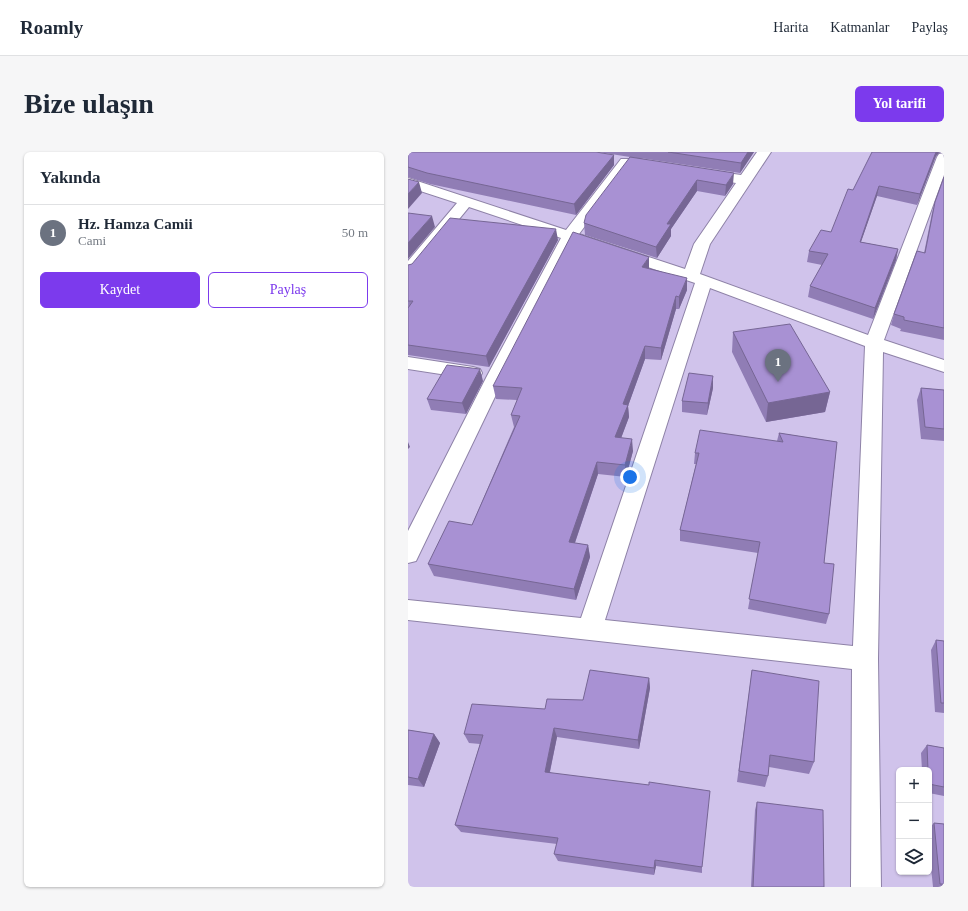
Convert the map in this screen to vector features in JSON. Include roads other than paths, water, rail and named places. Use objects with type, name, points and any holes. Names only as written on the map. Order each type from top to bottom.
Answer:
[{"type":"street","points":[[590,629],[697,278],[702,244],[764,152]]},
{"type":"street","points":[[866,887],[865,658],[874,343],[944,157]]},
{"type":"street","points":[[612,160],[641,164]]},
{"type":"street","points":[[408,554],[496,376],[570,235],[626,162]]},
{"type":"street","points":[[693,172],[745,180]]},
{"type":"street","points":[[408,182],[697,278],[874,343],[944,366]]},
{"type":"street","points":[[408,272],[466,201]]},
{"type":"street","points":[[408,364],[496,376]]},
{"type":"street","points":[[408,610],[865,658]]},
{"type":"place","name":"Hz. Hamza Camii","points":[[778,382]]}]
